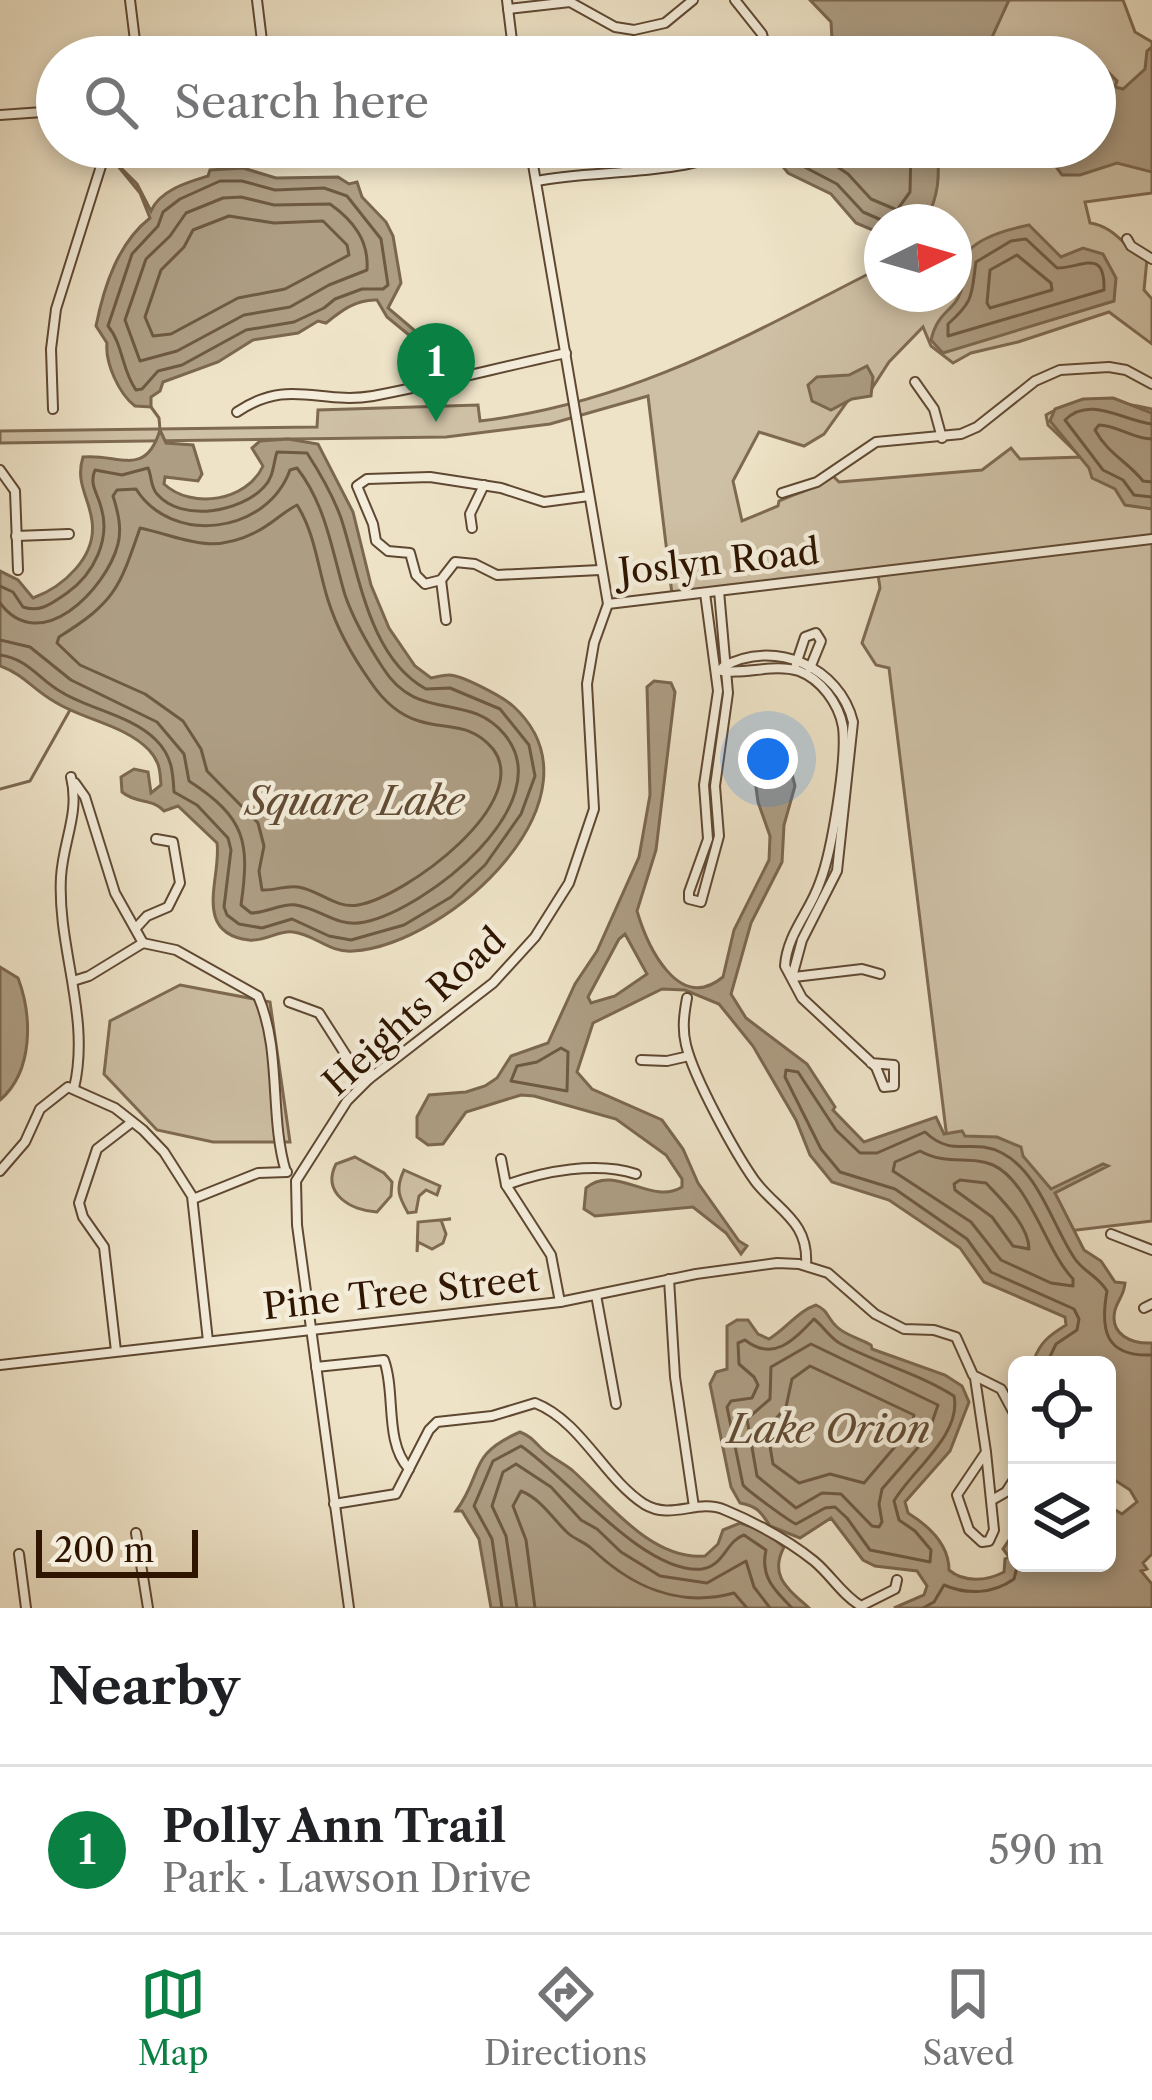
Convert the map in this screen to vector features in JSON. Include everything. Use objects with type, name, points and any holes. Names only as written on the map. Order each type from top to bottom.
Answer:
[{"type":"street","points":[[130,0],[134,36]]},
{"type":"street","points":[[257,0],[261,36]]},
{"type":"street","points":[[512,36],[508,4],[570,2],[615,27],[634,30],[658,26],[693,0]]},
{"type":"street","points":[[735,0],[763,36]]},
{"type":"street","points":[[0,115],[36,112]]},
{"type":"street","points":[[52,409],[56,308],[100,168]]},
{"type":"street","name":"Joslyn Road","points":[[534,168],[608,604],[1152,539]]},
{"type":"street","points":[[536,181],[649,168]]},
{"type":"street","points":[[1127,238],[1152,259]]},
{"type":"street","points":[[237,412],[282,392],[359,398],[566,353]]},
{"type":"street","points":[[782,493],[817,482],[876,442],[942,439],[977,427],[1035,381],[1060,370],[1109,367],[1126,370],[1152,385]]},
{"type":"street","points":[[915,382],[934,409],[942,439]]},
{"type":"street","points":[[0,470],[15,491],[18,569]]},
{"type":"street","points":[[589,496],[544,502],[484,485],[430,477],[360,481],[358,492],[374,524],[376,541],[388,551],[410,553],[416,575],[425,584],[441,580],[455,562],[465,561],[497,575],[600,570]]},
{"type":"street","points":[[472,528],[470,514],[484,485]]},
{"type":"street","points":[[16,536],[69,535]]},
{"type":"street","points":[[441,580],[446,620]]},
{"type":"street","points":[[705,593],[717,701],[704,785],[708,839],[702,878],[719,836],[714,797],[727,669],[719,591]]},
{"type":"street","name":"Heights Road","points":[[297,1178],[336,1116],[369,1079],[494,983],[535,937],[569,883],[594,809],[587,684],[593,643],[608,604]]},
{"type":"street","points":[[796,665],[805,637],[816,633],[820,641],[809,670]]},
{"type":"street","points":[[716,670],[796,665],[809,670],[835,706],[843,744],[825,868],[786,952],[785,966],[802,998],[872,1063]]},
{"type":"street","points":[[74,1088],[81,1045],[60,884],[74,818],[71,777],[85,797],[115,892],[143,944]]},
{"type":"street","points":[[136,928],[147,916],[168,908],[180,883],[172,842],[156,838]]},
{"type":"street","points":[[73,981],[143,944],[176,950],[258,996],[286,1172]]},
{"type":"street","points":[[792,977],[862,969],[880,974]]},
{"type":"street","points":[[687,998],[684,1031],[689,1056],[747,1169],[801,1228],[806,1265],[840,1281],[890,1323],[956,1337],[981,1400],[994,1530],[982,1542],[969,1530],[958,1495],[986,1452]]},
{"type":"street","points":[[289,1002],[319,1013],[351,1063],[369,1079]]},
{"type":"street","points":[[641,1060],[689,1056]]},
{"type":"street","points":[[0,1171],[25,1142],[40,1109],[58,1092],[74,1088],[132,1121],[162,1150],[190,1195],[208,1341]]},
{"type":"street","points":[[116,1352],[104,1246],[79,1203],[97,1149],[132,1121]]},
{"type":"street","points":[[501,1159],[506,1185],[550,1255],[560,1301]]},
{"type":"street","points":[[506,1185],[601,1168],[636,1174]]},
{"type":"street","points":[[190,1195],[257,1173],[286,1172],[297,1178],[294,1204],[350,1608]]},
{"type":"street","points":[[1111,1234],[1152,1250]]},
{"type":"street","name":"Pine Tree Street","points":[[0,1365],[560,1301],[753,1264],[806,1265]]},
{"type":"street","points":[[670,1279],[675,1376],[694,1507]]},
{"type":"street","points":[[596,1295],[616,1404]]},
{"type":"street","points":[[316,1367],[376,1358],[386,1366],[399,1458],[409,1469]]},
{"type":"street","points":[[973,1375],[1001,1389],[1008,1402]]},
{"type":"street","points":[[334,1504],[396,1494],[437,1422],[492,1416],[535,1403],[563,1423],[647,1506],[670,1513],[694,1507],[722,1508],[817,1564],[861,1606],[893,1590],[897,1580]]},
{"type":"street","points":[[992,1500],[1008,1489]]},
{"type":"street","points":[[136,1534],[148,1608]]},
{"type":"street","points":[[19,1554],[26,1608]]},
{"type":"shaded area","points":[[834,0],[1123,0],[1135,32],[1152,42],[1152,193],[1085,202],[1090,223],[1107,229],[1147,259],[1144,290],[1152,299],[1152,344],[1109,312],[971,353],[953,363],[931,346],[923,327],[889,362],[867,396],[852,395],[824,434],[804,446],[759,432],[733,481],[742,521],[833,476],[839,482],[982,470],[1011,448],[1020,459],[1081,457],[1048,425],[1046,415],[1083,403],[1152,409],[1152,1221],[960,1244],[889,668],[876,665],[862,643],[880,588],[877,568],[672,594],[648,396],[550,424],[446,437],[0,443],[0,431],[317,427],[318,410],[478,405],[480,421],[535,412],[588,399],[688,363],[864,276],[864,312],[972,312],[972,204],[896,204],[868,168],[1116,168],[1116,36],[838,36]]},
{"type":"shaded area","points":[[180,985],[270,1002],[290,1142],[213,1142],[157,1130],[104,1074],[110,1021]]},
{"type":"shaded area","points":[[355,1157],[392,1182],[391,1196],[377,1212],[349,1204],[332,1184],[336,1164]]},
{"type":"shaded area","points":[[404,1170],[440,1186],[437,1195],[426,1190],[419,1196],[416,1212],[408,1213],[400,1197]]},
{"type":"shaded area","points":[[451,1219],[441,1220],[446,1234],[443,1243],[432,1249],[418,1242],[417,1252],[418,1222]]},
{"type":"water","points":[[810,0],[1009,0],[993,36],[832,36],[831,22]]},
{"type":"water","points":[[1152,47],[1152,172],[1116,163],[1116,87],[1123,89],[1145,69]]},
{"type":"water","points":[[120,168],[137,184],[151,211],[168,192],[208,176],[210,170],[243,168],[276,178],[338,177],[349,184],[357,182],[362,197],[393,236],[401,283],[388,308],[414,330],[420,344],[387,317],[377,300],[362,301],[326,323],[318,321],[298,333],[253,340],[218,362],[163,382],[151,397],[151,407],[135,406],[114,378],[107,343],[96,326],[114,266],[150,218],[140,193]]},
{"type":"water","points":[[784,168],[938,168],[932,204],[864,204],[864,226],[831,194]]},
{"type":"water","points":[[1057,168],[1102,168],[1080,175],[1062,175]]},
{"type":"water","points":[[1029,225],[1061,257],[1083,248],[1103,254],[1116,278],[1114,301],[943,353],[931,340],[938,323],[947,312],[972,312],[972,248]]},
{"type":"water","points":[[867,366],[873,377],[871,396],[831,410],[812,401],[808,385],[817,377],[849,375]]},
{"type":"water","points":[[1113,398],[1152,413],[1152,509],[1125,505],[1115,489],[1092,478],[1050,421],[1055,409],[1083,399]]},
{"type":"water","name":"Square Lake","points":[[160,430],[166,443],[193,445],[202,474],[198,481],[165,477],[164,484],[203,499],[232,494],[255,478],[263,466],[252,448],[260,441],[318,444],[353,512],[371,585],[389,628],[415,666],[431,678],[455,676],[501,697],[538,742],[543,781],[531,821],[506,860],[472,895],[432,923],[391,942],[353,951],[293,932],[255,940],[231,935],[215,915],[217,843],[178,806],[164,811],[122,792],[121,777],[134,769],[148,772],[151,793],[161,785],[149,750],[128,734],[55,702],[0,666],[0,571],[18,580],[33,598],[66,578],[83,558],[92,534],[81,475],[83,457],[138,459],[154,445]]},
{"type":"water","name":"Lake Orion","points":[[654,681],[671,683],[675,692],[656,850],[637,911],[667,971],[692,987],[707,986],[723,977],[734,930],[769,860],[770,836],[754,773],[782,758],[790,766],[795,786],[784,825],[782,862],[751,923],[731,994],[746,1018],[807,1064],[833,1110],[864,1142],[936,1117],[944,1134],[962,1131],[965,1136],[997,1137],[1021,1147],[1023,1156],[1051,1189],[1103,1164],[1108,1166],[1055,1193],[1084,1250],[1101,1261],[1115,1282],[1125,1283],[1115,1310],[1115,1326],[1130,1340],[1152,1343],[1152,1554],[1143,1563],[1147,1569],[1141,1571],[1152,1584],[1152,1608],[894,1608],[924,1595],[927,1586],[917,1571],[863,1560],[831,1518],[800,1538],[770,1526],[758,1510],[740,1503],[731,1487],[710,1384],[716,1372],[727,1369],[727,1326],[748,1320],[758,1334],[769,1339],[816,1305],[841,1330],[872,1349],[945,1375],[962,1386],[969,1402],[950,1451],[905,1502],[908,1513],[942,1544],[949,1570],[955,1574],[990,1577],[1004,1572],[1008,1558],[1008,1572],[1116,1572],[1116,1510],[1122,1514],[1137,1502],[1116,1481],[1116,1356],[1036,1356],[1050,1336],[1066,1325],[1065,1317],[984,1282],[960,1248],[889,1200],[832,1182],[810,1155],[796,1120],[753,1046],[719,1004],[685,990],[662,989],[593,1023],[577,1072],[592,1089],[662,1120],[683,1149],[698,1183],[747,1246],[741,1254],[726,1233],[693,1207],[595,1216],[584,1209],[586,1188],[597,1182],[609,1180],[658,1192],[682,1187],[666,1155],[616,1119],[521,1095],[466,1112],[443,1144],[428,1145],[417,1137],[417,1117],[429,1095],[485,1086],[497,1078],[511,1056],[548,1043],[639,857],[650,795],[647,687]],"holes":[[[625,934],[647,974],[615,996],[591,1003],[588,997]]]},
{"type":"water","points":[[0,967],[18,978],[26,1009],[27,1042],[19,1074],[0,1100]]},
{"type":"water","name":"Lake Orion","points":[[520,1432],[572,1470],[631,1526],[666,1549],[705,1556],[718,1544],[723,1530],[740,1523],[764,1531],[784,1547],[780,1574],[787,1588],[809,1608],[491,1608],[479,1539],[462,1511],[456,1511],[484,1457]]},
{"type":"waterway","points":[[151,407],[160,430]]},
{"type":"waterway","points":[[0,789],[30,781],[70,710]]},
{"type":"place","name":"Polly Ann Trail","points":[[436,422]]}]
